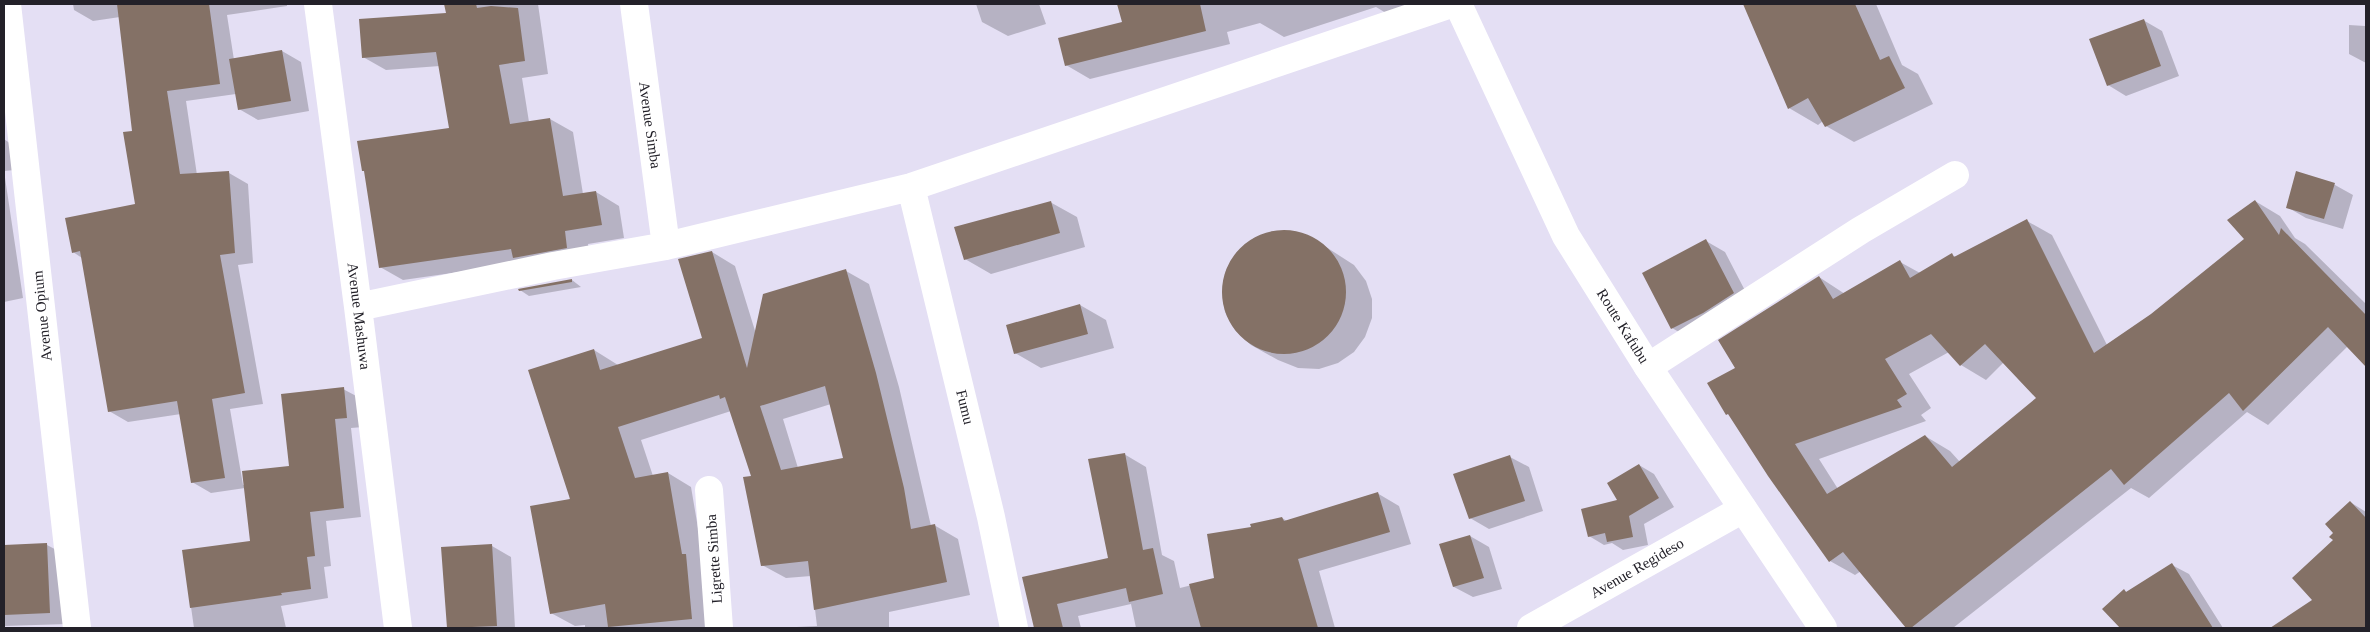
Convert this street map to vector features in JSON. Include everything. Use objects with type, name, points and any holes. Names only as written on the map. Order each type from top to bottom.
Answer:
[{"type":"street","name":"Avenue Opium","points":[[7,4],[77,628]]},
{"type":"street","name":"Avenue Mashuwa","points":[[318,4],[398,628]]},
{"type":"street","name":"Avenue Simba","points":[[634,4],[666,246]]},
{"type":"street","points":[[358,307],[553,266],[666,246],[911,187],[1451,4]]},
{"type":"street","name":"Route Kafubu","points":[[1458,4],[1566,236],[1648,367],[1823,628]]},
{"type":"street","points":[[1648,367],[1861,230],[1955,174]]},
{"type":"street","name":"Fumu","points":[[911,187],[991,517],[1014,628]]},
{"type":"street","name":"Ligrette Simba","points":[[709,490],[719,628]]},
{"type":"street","name":"Avenue Regideso","points":[[1531,628],[1742,508]]},
{"type":"building","points":[[117,4],[209,4],[220,84],[167,91],[180,174],[229,171],[235,253],[220,255],[245,393],[212,399],[225,478],[191,483],[177,401],[108,412],[80,251],[72,253],[65,218],[135,204],[123,132],[132,131]]},
{"type":"building","points":[[444,4],[476,4],[477,8],[491,6],[518,8],[525,61],[499,65],[510,124],[550,118],[563,196],[596,191],[602,225],[565,231],[567,248],[513,258],[511,249],[379,268],[364,171],[362,171],[357,141],[449,128],[436,52],[362,58],[359,19],[446,13]]},
{"type":"building","points":[[1117,4],[1200,4],[1206,31],[1065,66],[1058,38],[1122,22]]},
{"type":"building","points":[[1743,4],[1855,4],[1880,60],[1889,56],[1905,88],[1825,127],[1808,98],[1788,109]]},
{"type":"building","points":[[2144,19],[2161,66],[2107,86],[2089,39]]},
{"type":"building","points":[[282,50],[291,101],[238,110],[229,59]]},
{"type":"building","points":[[2296,171],[2335,183],[2324,219],[2286,208]]},
{"type":"building","points":[[2255,200],[2279,235],[2281,228],[2366,315],[2366,367],[2328,327],[2243,411],[2229,393],[2124,485],[2111,469],[1911,628],[1906,628],[1843,552],[1829,562],[1768,476],[1728,414],[1726,415],[1707,383],[1735,368],[1718,340],[1819,276],[1833,299],[1900,260],[1910,278],[1952,253],[1954,257],[2027,219],[2094,353],[2151,314],[2244,239],[2227,220]],"holes":[[[1931,334],[1960,366],[1985,344],[2036,398],[1952,467],[1925,435],[1827,494],[1795,444],[1902,407],[1897,400],[1907,394],[1885,359]]]},
{"type":"building","points":[[1051,201],[1060,233],[964,260],[954,227]]},
{"type":"building","points":[[1284,230],[1308,234],[1328,248],[1342,268],[1346,292],[1342,316],[1328,336],[1308,350],[1284,354],[1260,350],[1240,336],[1226,316],[1222,292],[1226,268],[1240,248],[1260,234]]},
{"type":"building","points":[[1706,239],[1734,293],[1703,313],[1671,329],[1642,273]]},
{"type":"building","points":[[712,251],[747,368],[763,294],[846,269],[876,373],[904,488],[911,529],[935,524],[947,582],[814,610],[808,561],[761,566],[743,477],[751,476],[725,397],[720,399],[719,395],[618,427],[635,478],[668,472],[682,554],[686,554],[692,619],[608,627],[605,604],[550,614],[530,506],[570,499],[528,370],[594,349],[600,370],[702,338],[678,259]],"holes":[[[825,386],[843,458],[781,470],[760,406]]]},
{"type":"building","points":[[572,279],[572,282],[519,291],[518,289]]},
{"type":"building","points":[[1080,304],[1088,334],[1014,354],[1006,325]]},
{"type":"building","points":[[344,387],[347,418],[335,419],[344,508],[310,512],[315,556],[307,557],[311,589],[190,608],[182,550],[250,541],[242,471],[289,466],[281,394]]},
{"type":"building","points":[[1125,453],[1143,550],[1153,548],[1163,594],[1129,602],[1126,588],[1057,604],[1063,628],[1034,628],[1022,577],[1108,558],[1088,459]]},
{"type":"building","points":[[1510,455],[1525,501],[1469,519],[1453,474]]},
{"type":"building","points":[[1639,464],[1659,498],[1629,516],[1633,537],[1607,542],[1605,533],[1588,537],[1581,509],[1617,500],[1607,483]]},
{"type":"building","points":[[1378,492],[1390,532],[1298,559],[1318,628],[1201,628],[1189,584],[1214,578],[1207,534],[1251,527],[1250,524],[1282,517],[1284,521]]},
{"type":"building","points":[[2350,501],[2366,518],[2366,628],[2270,628],[2312,600],[2292,578],[2333,540],[2329,537],[2333,533],[2325,524]]},
{"type":"building","points":[[1470,535],[1484,578],[1453,587],[1439,544]]},
{"type":"building","points":[[47,543],[50,613],[4,615],[4,545]]},
{"type":"building","points":[[492,544],[497,626],[447,628],[441,547]]},
{"type":"building","points":[[2172,563],[2213,628],[2120,628],[2102,609],[2124,589],[2126,592]]}]
